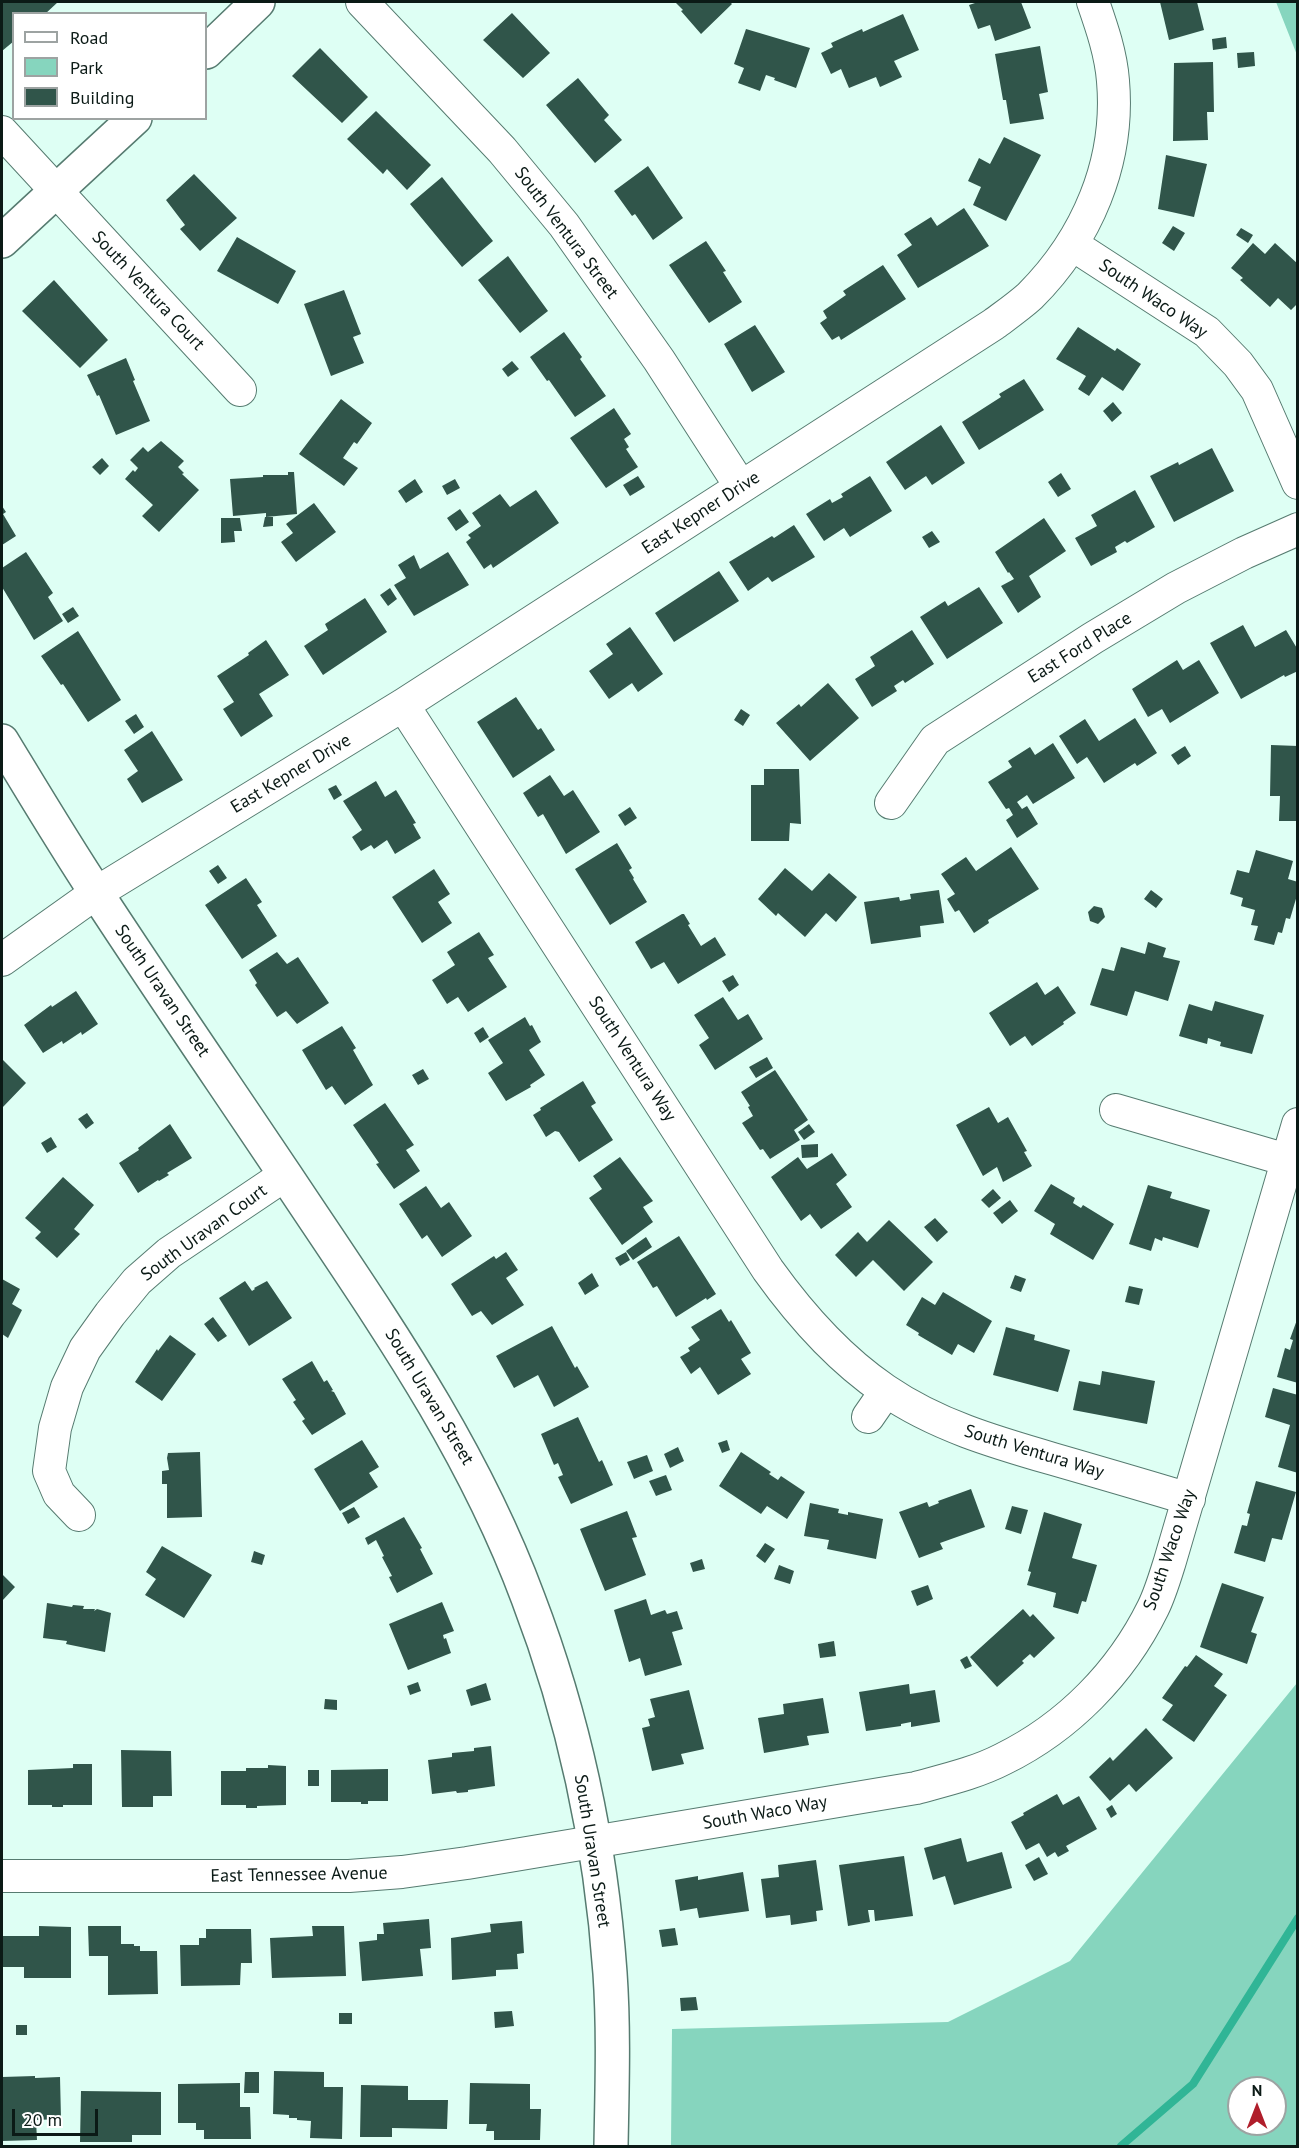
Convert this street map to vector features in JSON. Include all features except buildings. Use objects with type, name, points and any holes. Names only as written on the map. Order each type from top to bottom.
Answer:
[{"type":"street","points":[[207,51],[258,2]]},
{"type":"street","name":"South Ventura Street","points":[[362,2],[502,150],[564,225],[659,360],[741,487]]},
{"type":"street","name":"East Kepner Drive","points":[[2,960],[96,893],[403,705],[994,324],[1028,297],[1056,268],[1072,245],[1095,202],[1107,162],[1113,122],[1111,71],[1106,40],[1094,2]]},
{"type":"street","points":[[2,241],[133,120]]},
{"type":"street","name":"South Ventura Court","points":[[2,132],[240,390]]},
{"type":"street","name":"South Waco Way","points":[[1072,245],[1207,332],[1238,363],[1257,390],[1298,483]]},
{"type":"street","name":"East Ford Place","points":[[891,803],[935,740],[1093,638],[1176,588],[1244,553],[1298,529]]},
{"type":"street","name":"South Ventura Way","points":[[403,705],[768,1270],[819,1335],[851,1364],[886,1390],[940,1421],[981,1438],[1189,1499]]},
{"type":"street","name":"South Uravan Street","points":[[2,741],[96,893],[405,1354],[473,1472],[497,1523],[528,1596],[550,1660],[569,1725],[595,1841],[610,1977],[611,2146]]},
{"type":"street","points":[[1116,1110],[1287,1160]]},
{"type":"street","name":"South Waco Way","points":[[595,1841],[916,1788],[955,1778],[993,1764],[1031,1744],[1072,1714],[1096,1691],[1128,1651],[1153,1608],[1170,1561],[1298,1124]]},
{"type":"street","name":"South Uravan Court","points":[[79,1515],[59,1494],[49,1471],[55,1428],[67,1387],[85,1349],[137,1281],[169,1253],[285,1175]]},
{"type":"street","points":[[868,1418],[886,1390]]},
{"type":"street","name":"East Tennessee Avenue","points":[[2,1876],[349,1876],[402,1872],[467,1863],[595,1841]]},
{"type":"green space","points":[[1276,2],[1297,2],[1297,55]]},
{"type":"green space","points":[[1297,1683],[1297,2146],[671,2146],[672,2029],[948,2022],[1070,1961]]},
{"type":"waterway","points":[[1121,2146],[1193,2084],[1298,1918]]}]
